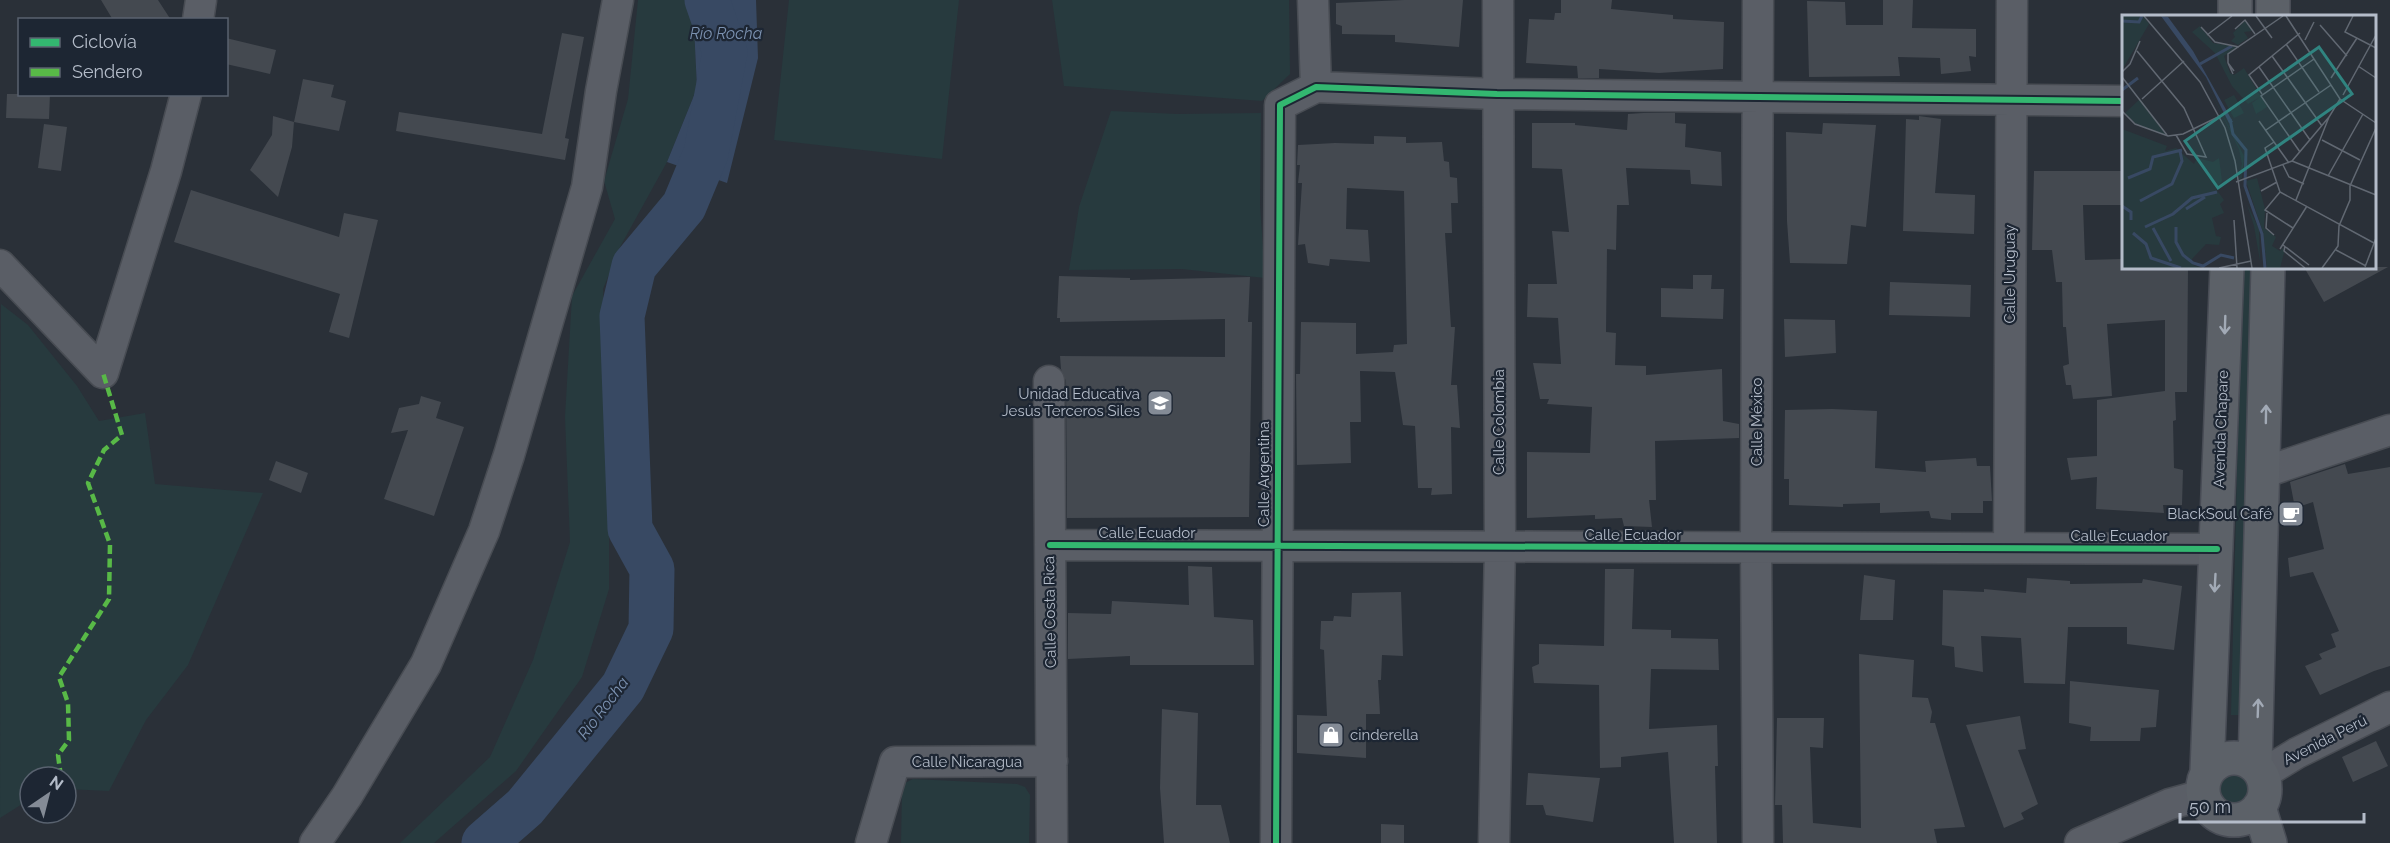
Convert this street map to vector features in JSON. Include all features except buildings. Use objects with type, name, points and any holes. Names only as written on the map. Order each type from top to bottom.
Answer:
[{"type":"main road","name":"Avenida Chapare","points":[[2214,806],[2217,549],[2227,268]]},
{"type":"main road","points":[[2258,770],[2244,759],[2231,757],[2219,761],[2214,806],[2225,819],[2247,817],[2259,807],[2265,788],[2258,770],[2268,268]]},
{"type":"main road","points":[[2259,807],[2270,843]]},
{"type":"street","points":[[198,18],[201,0]]},
{"type":"street","points":[[315,843],[347,796],[426,664],[484,531],[509,455],[587,187],[601,91],[618,0]]},
{"type":"street","points":[[1313,0],[1316,87],[1497,94],[1759,95],[2010,101],[2122,101]]},
{"type":"street","name":"Calle Colombia","points":[[1494,843],[1500,546],[1498,0]]},
{"type":"street","name":"Calle México","points":[[1758,0],[1756,547],[1758,843]]},
{"type":"street","name":"Calle Uruguay","points":[[2009,548],[2012,0]]},
{"type":"street","name":"Calle Argentina","points":[[1276,843],[1280,105],[1316,87]]},
{"type":"street","points":[[0,265],[103,373],[166,171],[185,96]]},
{"type":"street","name":"Calle Costa Rica","points":[[1048,381],[1052,843]]},
{"type":"street","points":[[2265,472],[2390,430]]},
{"type":"street","name":"Calle Ecuador","points":[[1050,545],[2217,549]]},
{"type":"street","name":"Avenida Perú","points":[[2258,770],[2390,708]]},
{"type":"street","name":"Calle Nicaragua","points":[[871,843],[895,762],[1052,761]]},
{"type":"street","points":[[2080,843],[2170,804],[2214,806]]},
{"type":"green space","points":[[638,0],[686,0],[694,27],[697,88],[667,162],[620,247],[603,289],[609,456],[609,589],[582,677],[516,771],[434,843],[400,843],[490,757],[533,660],[570,542],[565,417],[572,296],[615,219],[604,181],[628,99]]},
{"type":"green space","points":[[789,0],[959,0],[942,159],[774,140]]},
{"type":"green space","points":[[1052,0],[1289,0],[1290,74],[1262,101],[1064,86]]},
{"type":"green space","points":[[1111,111],[1177,114],[1261,113],[1260,205],[1265,278],[1182,269],[1069,270],[1079,207]]},
{"type":"green space","points":[[2242,268],[2251,268],[2241,715],[2231,715]]},
{"type":"green space","points":[[1,304],[28,325],[77,386],[99,421],[145,413],[155,484],[263,493],[188,665],[146,720],[109,791],[78,790],[78,765],[18,765],[18,807],[0,818]]},
{"type":"green space","points":[[2233,768],[2248,774],[2254,789],[2248,804],[2233,810],[2218,804],[2212,789],[2218,774]]},
{"type":"green space","points":[[913,779],[1017,784],[1025,787],[1030,795],[1029,843],[901,843],[902,789],[905,783]]},
{"type":"water","name":"Río Rocha","points":[[686,0],[756,0],[758,58],[727,183],[667,162],[697,88],[694,27]]},
{"type":"waterway","name":"Río Rocha","points":[[484,843],[525,807],[623,687],[651,629],[652,569],[630,529],[622,316],[634,266],[684,206],[706,153],[725,52],[707,0]]},
{"type":"marked path","points":[[59,765],[58,755],[69,740],[68,703],[59,677],[109,599],[110,544],[88,483],[104,450],[122,435],[103,373]]},
{"type":"cycle path","points":[[1276,843],[1280,105],[1316,87],[1497,94],[2122,101]]},
{"type":"cycle path","points":[[1050,545],[2217,549]]},
{"type":"place","name":"Unidad Educativa Jesús Terceros Siles","points":[[1160,403]]},
{"type":"place","name":"BlackSoul Café","points":[[2291,514]]},
{"type":"place","name":"cinderella","points":[[1331,735]]}]
